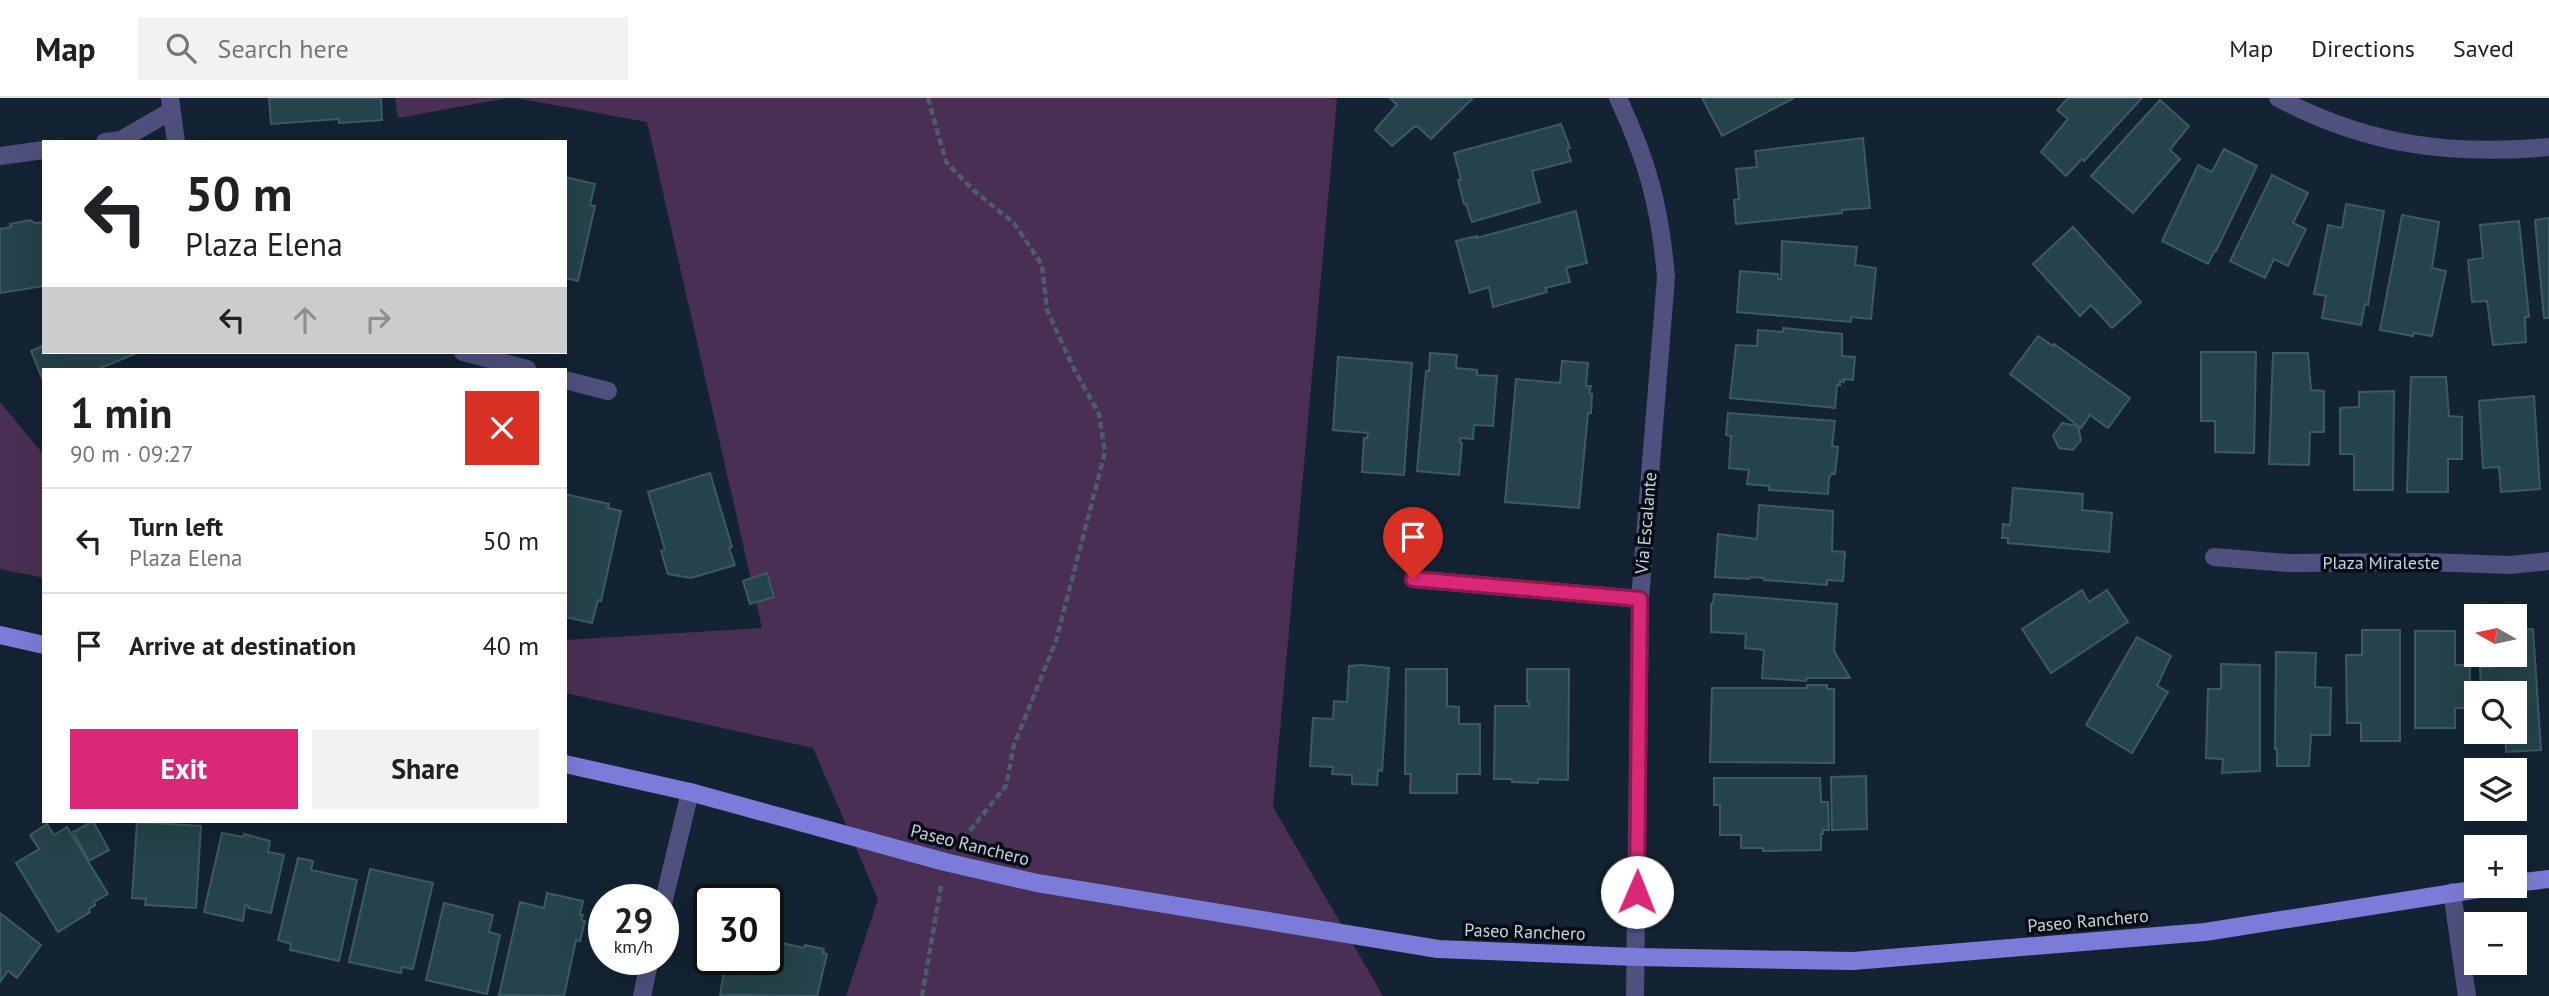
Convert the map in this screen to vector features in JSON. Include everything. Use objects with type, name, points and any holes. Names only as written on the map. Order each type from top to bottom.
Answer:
[{"type":"main road","points":[[0,635],[42,645]]},
{"type":"main road","name":"Paseo Ranchero","points":[[567,764],[690,792],[945,862],[1037,883],[1438,949],[1635,957],[1867,960],[2205,932],[2464,890]]},
{"type":"main road","points":[[2527,881],[2549,878]]},
{"type":"street","name":"Via Escalante","points":[[1618,98],[1637,139],[1652,184],[1662,230],[1666,277],[1640,599],[1635,996]]},
{"type":"street","points":[[2278,98],[2350,130],[2399,143],[2450,150],[2501,152],[2549,148]]},
{"type":"street","points":[[116,140],[171,104],[176,140]]},
{"type":"street","points":[[0,156],[42,150]]},
{"type":"street","points":[[471,354],[523,368]]},
{"type":"street","points":[[567,381],[608,391]]},
{"type":"street","name":"Plaza Miraleste","points":[[2214,557],[2288,563],[2425,562],[2510,565],[2549,561]]},
{"type":"street","points":[[1413,579],[1640,599]]},
{"type":"street","points":[[668,884],[690,792]]},
{"type":"street","points":[[2452,892],[2467,996]]},
{"type":"street","points":[[642,996],[647,975]]},
{"type":"path","points":[[922,996],[945,862],[1006,786],[1014,745],[1056,641],[1105,452],[1099,414],[1046,310],[1042,265],[1014,223],[973,190],[946,162],[928,98]]},
{"type":"shaded area","points":[[395,98],[508,98],[398,118]]},
{"type":"shaded area","points":[[516,98],[1337,100],[1273,807],[1383,996],[846,996],[878,899],[813,748],[567,693],[567,640],[762,628],[647,122]]},
{"type":"shaded area","points":[[0,402],[42,453],[42,578],[0,569]]},
{"type":"building","points":[[269,98],[381,98],[382,120],[339,123],[339,119],[271,124]]},
{"type":"building","points":[[1390,98],[1472,99],[1431,139],[1417,126],[1392,146],[1375,130],[1397,105]]},
{"type":"building","points":[[1702,98],[1794,98],[1722,136]]},
{"type":"building","points":[[2068,98],[2142,98],[2084,161],[2082,159],[2066,176],[2041,152],[2068,119],[2057,110]]},
{"type":"building","points":[[2160,100],[2189,126],[2170,150],[2180,159],[2133,213],[2091,176]]},
{"type":"building","points":[[1561,124],[1570,148],[1567,149],[1571,161],[1532,171],[1540,202],[1472,222],[1464,204],[1454,153]]},
{"type":"building","points":[[1863,138],[1870,208],[1736,224],[1734,200],[1739,199],[1736,169],[1757,167],[1755,151]]},
{"type":"building","points":[[2224,149],[2257,166],[2208,264],[2162,241],[2198,165],[2212,172]]},
{"type":"building","points":[[2272,175],[2308,193],[2293,223],[2306,229],[2288,266],[2274,259],[2265,278],[2230,261]]},
{"type":"building","points":[[567,177],[595,184],[590,205],[595,206],[578,281],[567,278]]},
{"type":"building","points":[[2346,204],[2384,211],[2368,305],[2365,304],[2361,325],[2322,318],[2326,296],[2314,294],[2328,225],[2342,228]]},
{"type":"building","points":[[1576,211],[1587,263],[1566,268],[1570,282],[1545,288],[1547,292],[1493,307],[1489,287],[1470,293],[1456,241],[1477,238]]},
{"type":"building","points":[[2402,215],[2439,222],[2432,268],[2446,271],[2432,336],[2414,333],[2413,336],[2380,330]]},
{"type":"building","points":[[2549,218],[2549,318],[2544,318],[2535,220]]},
{"type":"building","points":[[30,220],[42,222],[42,286],[0,293],[0,229],[11,227],[10,224]]},
{"type":"building","points":[[2519,221],[2529,317],[2525,317],[2526,342],[2493,345],[2487,301],[2472,302],[2468,260],[2483,258],[2480,225]]},
{"type":"building","points":[[2073,227],[2141,302],[2112,328],[2091,305],[2080,316],[2033,264]]},
{"type":"building","points":[[1782,241],[1857,247],[1855,265],[1876,268],[1871,319],[1851,317],[1851,322],[1737,312],[1740,271],[1778,274],[1778,279],[1781,279]]},
{"type":"building","points":[[1783,328],[1842,334],[1842,356],[1855,357],[1853,380],[1844,379],[1844,382],[1840,381],[1840,385],[1837,385],[1835,408],[1730,398],[1736,345],[1757,346],[1758,330],[1783,332]]},
{"type":"building","points":[[2038,336],[2053,346],[2054,344],[2130,398],[2108,428],[2090,415],[2081,428],[2010,374]]},
{"type":"building","points":[[42,346],[42,354],[135,354],[100,368],[42,368],[42,378],[31,351]]},
{"type":"building","points":[[2201,352],[2256,352],[2254,453],[2215,452],[2215,421],[2201,421]]},
{"type":"building","points":[[1430,353],[1457,355],[1456,368],[1477,370],[1477,375],[1497,376],[1493,426],[1474,425],[1473,439],[1460,438],[1462,443],[1459,475],[1417,471]]},
{"type":"building","points":[[2273,353],[2308,353],[2311,390],[2324,391],[2324,432],[2310,432],[2309,465],[2269,464]]},
{"type":"building","points":[[1338,357],[1412,363],[1404,475],[1362,472],[1364,438],[1367,438],[1368,433],[1333,430]]},
{"type":"building","points":[[1562,361],[1588,363],[1586,386],[1591,386],[1589,393],[1592,394],[1579,508],[1505,502],[1516,379],[1560,383]]},
{"type":"building","points":[[2411,377],[2446,377],[2449,416],[2462,417],[2462,459],[2448,459],[2448,492],[2407,492]]},
{"type":"building","points":[[2394,391],[2393,490],[2354,490],[2354,454],[2340,454],[2340,408],[2359,407],[2359,392]]},
{"type":"building","points":[[2534,396],[2540,489],[2501,492],[2499,467],[2483,468],[2479,401]]},
{"type":"building","points":[[1728,413],[1835,421],[1832,446],[1838,447],[1835,474],[1831,474],[1829,478],[1828,494],[1769,490],[1769,486],[1747,484],[1749,470],[1729,468],[1731,436],[1726,435]]},
{"type":"building","points":[[2062,423],[2078,426],[2081,440],[2073,450],[2059,448],[2053,436]]},
{"type":"building","points":[[710,473],[735,565],[691,578],[668,574],[661,551],[665,550],[648,492]]},
{"type":"building","points":[[2013,488],[2083,494],[2082,510],[2112,513],[2109,552],[2008,543],[2008,538],[2002,538],[2003,524],[2010,525]]},
{"type":"building","points":[[567,494],[609,504],[608,508],[621,511],[601,601],[598,600],[592,623],[567,617]]},
{"type":"building","points":[[1759,505],[1833,511],[1832,551],[1845,552],[1843,581],[1827,580],[1827,585],[1750,577],[1715,577],[1718,534],[1757,539]]},
{"type":"building","points":[[767,573],[774,597],[750,604],[743,581]]},
{"type":"building","points":[[2082,590],[2089,602],[2107,590],[2128,622],[2051,673],[2022,629]]},
{"type":"building","points":[[1714,594],[1837,604],[1834,651],[1850,678],[1807,678],[1806,681],[1762,678],[1764,650],[1745,648],[1746,634],[1711,632],[1711,604]]},
{"type":"building","points":[[2527,629],[2533,629],[2541,750],[2506,752],[2506,744],[2527,744],[2527,681],[2481,681],[2480,667],[2527,667]]},
{"type":"building","points":[[2362,630],[2400,630],[2400,741],[2361,741],[2361,723],[2347,723],[2346,655],[2362,655]]},
{"type":"building","points":[[2415,631],[2455,631],[2455,665],[2470,667],[2470,681],[2464,681],[2464,708],[2455,708],[2455,728],[2415,728]]},
{"type":"building","points":[[2137,637],[2171,656],[2157,686],[2168,692],[2132,753],[2086,725]]},
{"type":"building","points":[[2276,652],[2316,653],[2315,687],[2331,688],[2330,735],[2311,735],[2309,766],[2277,766]]},
{"type":"building","points":[[2221,664],[2260,665],[2260,771],[2222,773],[2223,759],[2206,758],[2208,689],[2221,689]]},
{"type":"building","points":[[1349,666],[1389,668],[1382,771],[1378,770],[1377,785],[1352,784],[1352,775],[1332,774],[1333,767],[1310,766],[1313,718],[1333,719],[1334,701],[1347,702]]},
{"type":"building","points":[[1406,669],[1447,669],[1447,706],[1459,707],[1459,724],[1480,724],[1480,774],[1457,774],[1457,793],[1410,793],[1411,774],[1405,774]]},
{"type":"building","points":[[1527,669],[1569,669],[1568,780],[1538,779],[1538,783],[1494,779],[1495,706],[1529,706]]},
{"type":"building","points":[[1807,685],[1827,685],[1827,689],[1834,689],[1834,763],[1710,762],[1712,688],[1807,688]]},
{"type":"building","points":[[1866,776],[1867,829],[1832,830],[1831,777]]},
{"type":"building","points":[[1714,778],[1820,778],[1821,802],[1828,802],[1829,830],[1823,830],[1821,834],[1821,850],[1763,851],[1763,848],[1741,848],[1741,835],[1720,835],[1720,805],[1714,805]]},
{"type":"building","points":[[94,823],[109,850],[89,861],[73,832]]},
{"type":"building","points":[[137,823],[201,826],[196,908],[145,905],[146,899],[132,898]]},
{"type":"building","points":[[47,824],[54,835],[67,827],[108,894],[94,902],[90,912],[58,932],[16,863],[39,849],[30,835]]},
{"type":"building","points":[[222,833],[243,837],[244,834],[270,841],[268,852],[284,855],[271,913],[245,905],[243,921],[204,912]]},
{"type":"building","points":[[298,858],[313,861],[311,870],[357,880],[339,961],[290,950],[291,944],[278,940]]},
{"type":"building","points":[[370,869],[433,883],[413,969],[402,967],[401,973],[349,962]]},
{"type":"building","points":[[547,893],[583,901],[580,915],[583,915],[581,920],[585,921],[580,941],[576,940],[564,996],[499,995],[520,902],[544,908]]},
{"type":"building","points":[[444,903],[493,915],[489,932],[500,935],[487,994],[426,980]]},
{"type":"building","points":[[0,913],[41,945],[17,978],[8,971],[0,982]]},
{"type":"building","points":[[784,944],[824,949],[823,953],[827,954],[817,996],[720,995],[723,975],[784,975]]},
{"type":"route","points":[[1413,579],[1640,599],[1637,892]]}]
